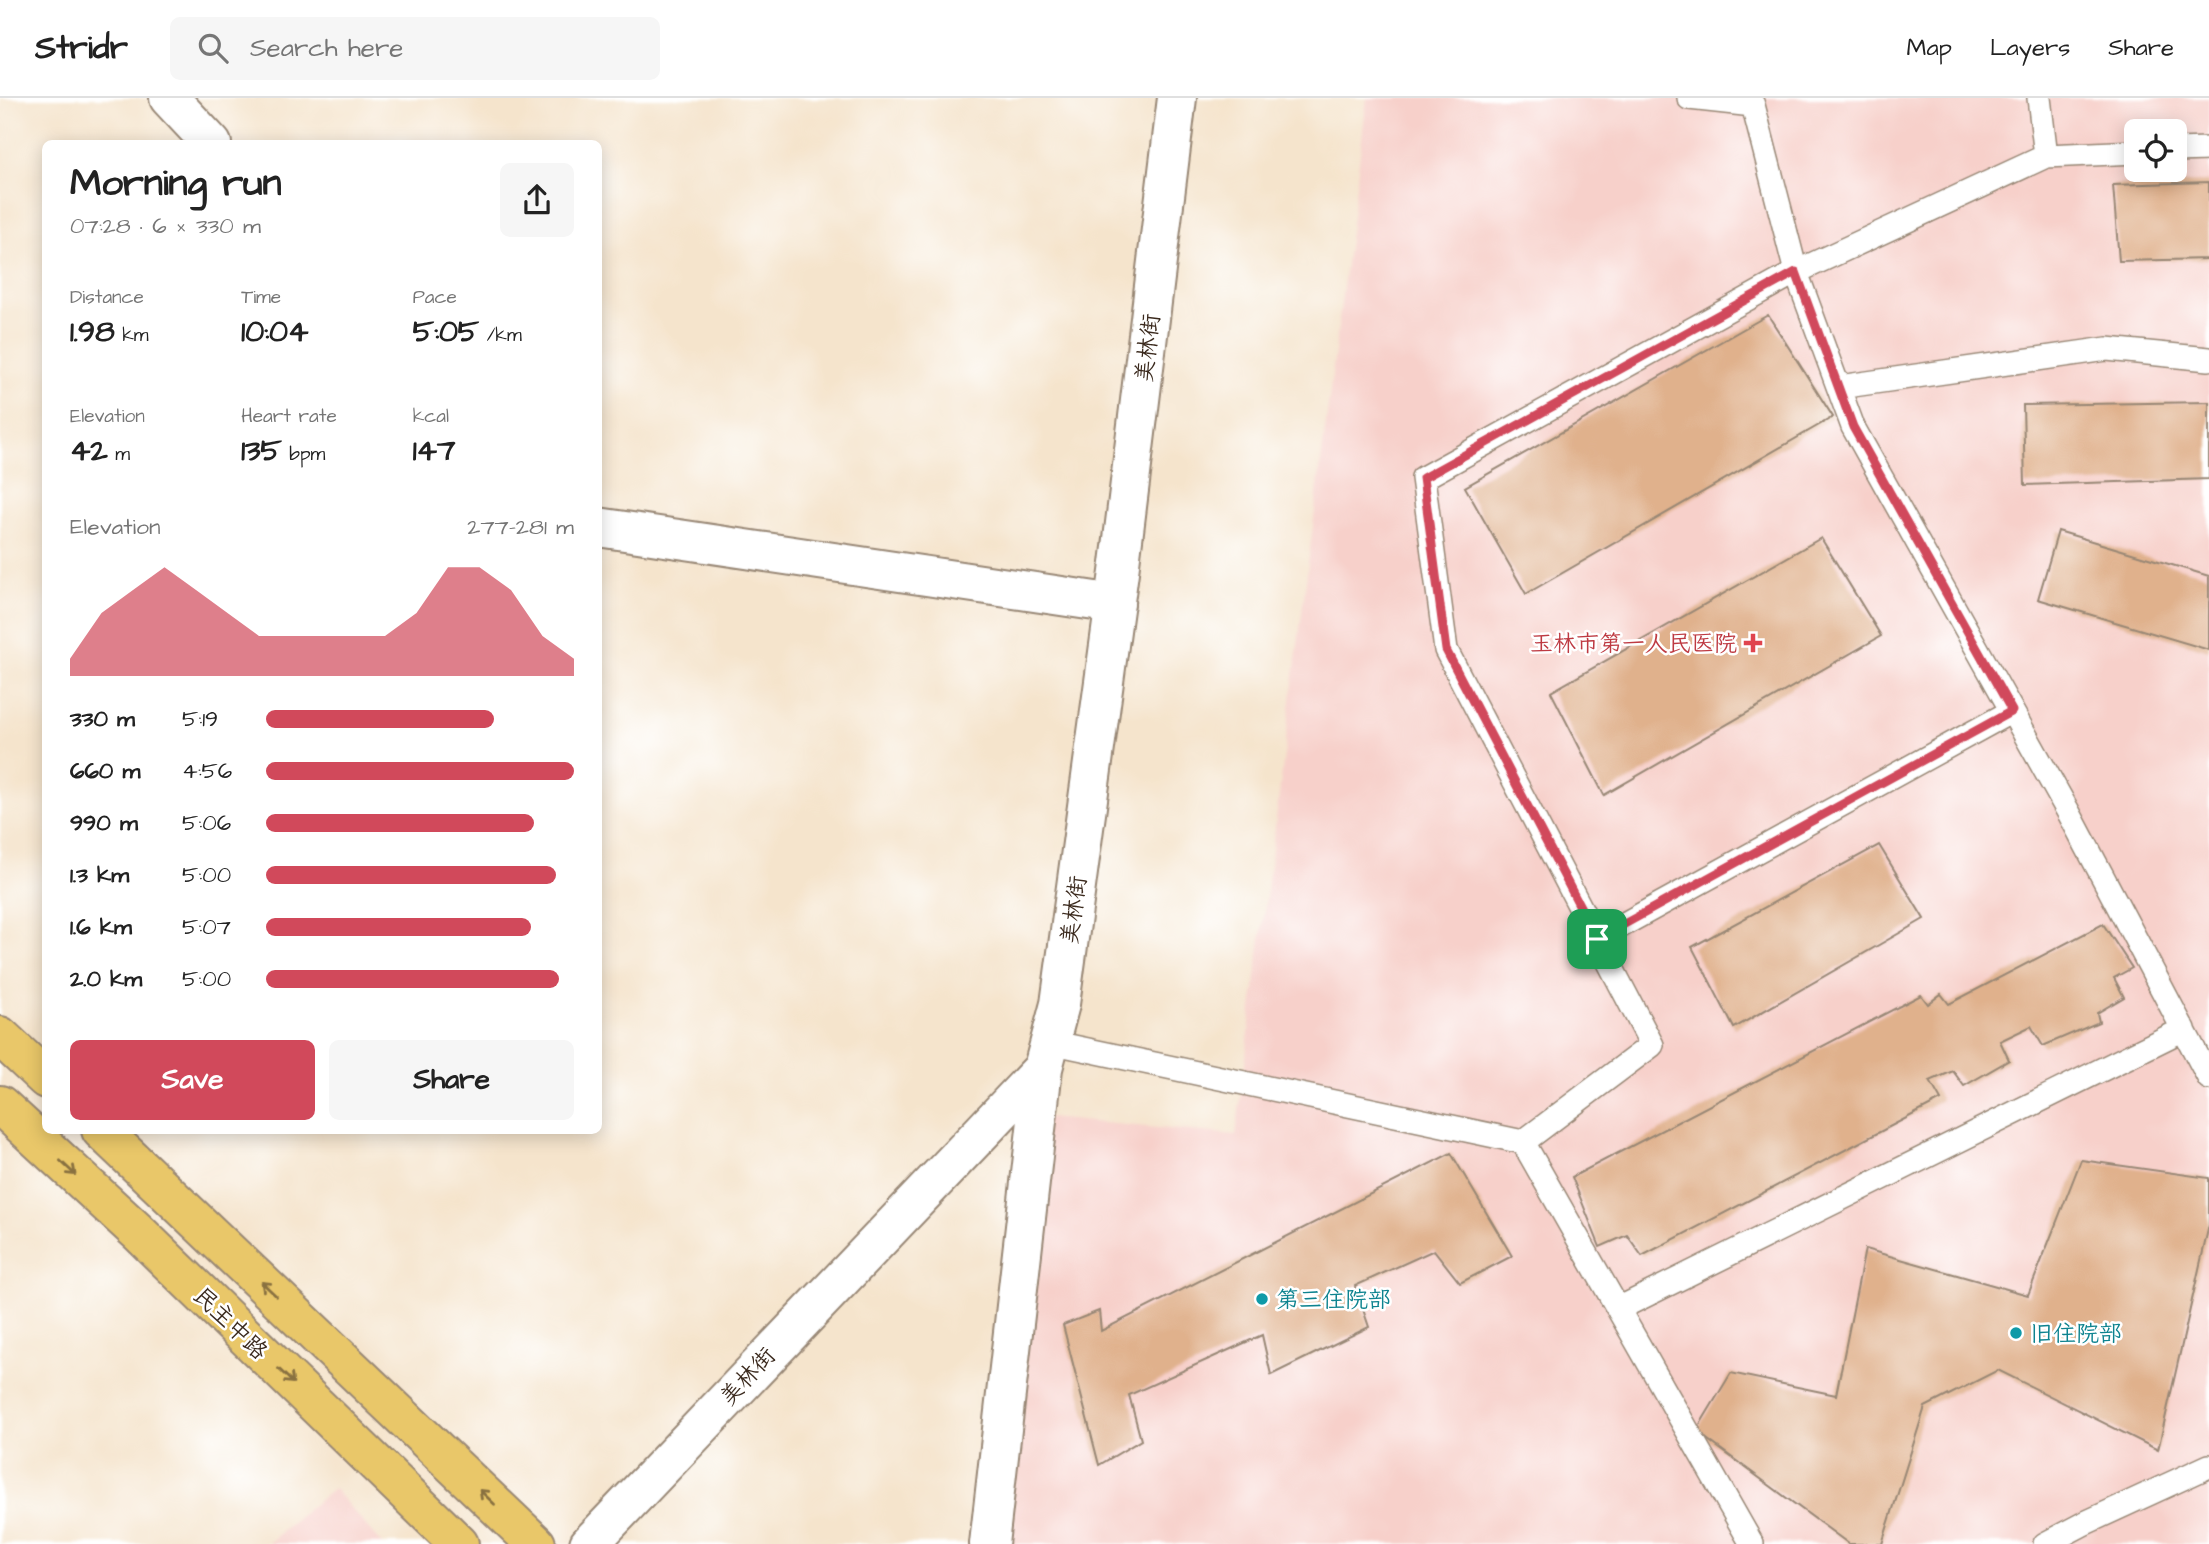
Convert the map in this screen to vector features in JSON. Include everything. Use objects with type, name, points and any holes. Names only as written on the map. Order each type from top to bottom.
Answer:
[{"type":"main road","points":[[0,1036],[42,1075]]},
{"type":"main road","name":"民主中路","points":[[0,1105],[138,1232],[459,1544]]},
{"type":"main road","points":[[106,1134],[536,1544]]},
{"type":"street","points":[[169,98],[208,140]]},
{"type":"street","name":"美林街","points":[[589,1544],[1046,1055],[1060,1004],[1115,604],[1177,98]]},
{"type":"street","points":[[602,528],[1115,604]]},
{"type":"street","points":[[989,1544],[1046,1055]]},
{"type":"lane","points":[[1689,98],[1753,101],[1796,272],[1853,427],[2012,711],[2209,1078]]},
{"type":"lane","points":[[2039,98],[2046,156]]},
{"type":"lane","points":[[2187,150],[2209,149]]},
{"type":"lane","points":[[1046,1055],[1523,1142],[1652,1045],[1446,650],[1423,478],[1796,272],[2046,156],[2124,153]]},
{"type":"lane","points":[[1839,387],[2107,349],[2209,359]]},
{"type":"lane","points":[[1597,939],[2012,711]]},
{"type":"lane","points":[[1618,1309],[2184,1029]]},
{"type":"lane","points":[[1523,1142],[1752,1544]]},
{"type":"lane","points":[[2045,1544],[2209,1466]]},
{"type":"shaded area","name":"玉林市第一人民医院","points":[[1367,98],[2209,98],[2209,1544],[989,1544],[1037,1117],[1236,1135]]},
{"type":"shaded area","points":[[333,1488],[382,1544],[267,1544]]},
{"type":"building","points":[[2209,182],[2209,259],[2119,261],[2113,185]]},
{"type":"building","points":[[1768,315],[1833,417],[1526,594],[1465,487]]},
{"type":"building","points":[[2209,402],[2209,479],[2025,485],[2023,405]]},
{"type":"building","points":[[2058,531],[2209,576],[2209,650],[2038,599]]},
{"type":"building","points":[[1821,538],[1881,636],[1604,795],[1551,692]]},
{"type":"building","points":[[1879,845],[1924,919],[1734,1028],[1692,947]]},
{"type":"building","points":[[2103,924],[2132,968],[2114,978],[2124,997],[2097,1013],[2099,1022],[2043,1046],[2031,1026],[2000,1041],[2009,1060],[1964,1086],[1953,1071],[1930,1081],[1941,1100],[1642,1256],[1627,1235],[1600,1247],[1572,1177],[1921,995],[1928,1004],[1941,994],[1949,1004]]},
{"type":"building","name":"第三住院部","points":[[1451,1153],[1512,1256],[1460,1283],[1434,1250],[1355,1286],[1369,1327],[1271,1375],[1262,1335],[1129,1395],[1141,1440],[1099,1465],[1063,1325],[1099,1311],[1101,1331]]},
{"type":"building","name":"旧住院部","points":[[2081,1160],[2209,1178],[2209,1225],[2158,1450],[1998,1370],[1925,1407],[1882,1544],[1849,1544],[1696,1431],[1731,1373],[1836,1395],[1865,1249],[2028,1295]]},
{"type":"place","name":"玉林市第一人民医院","points":[[1753,643]]},
{"type":"place","name":"第三住院部","points":[[1262,1299]]},
{"type":"place","name":"旧住院部","points":[[2016,1333]]},
{"type":"route","points":[[1796,272],[1853,427],[2012,711],[1597,939],[1446,650],[1423,478],[1796,272]]}]
